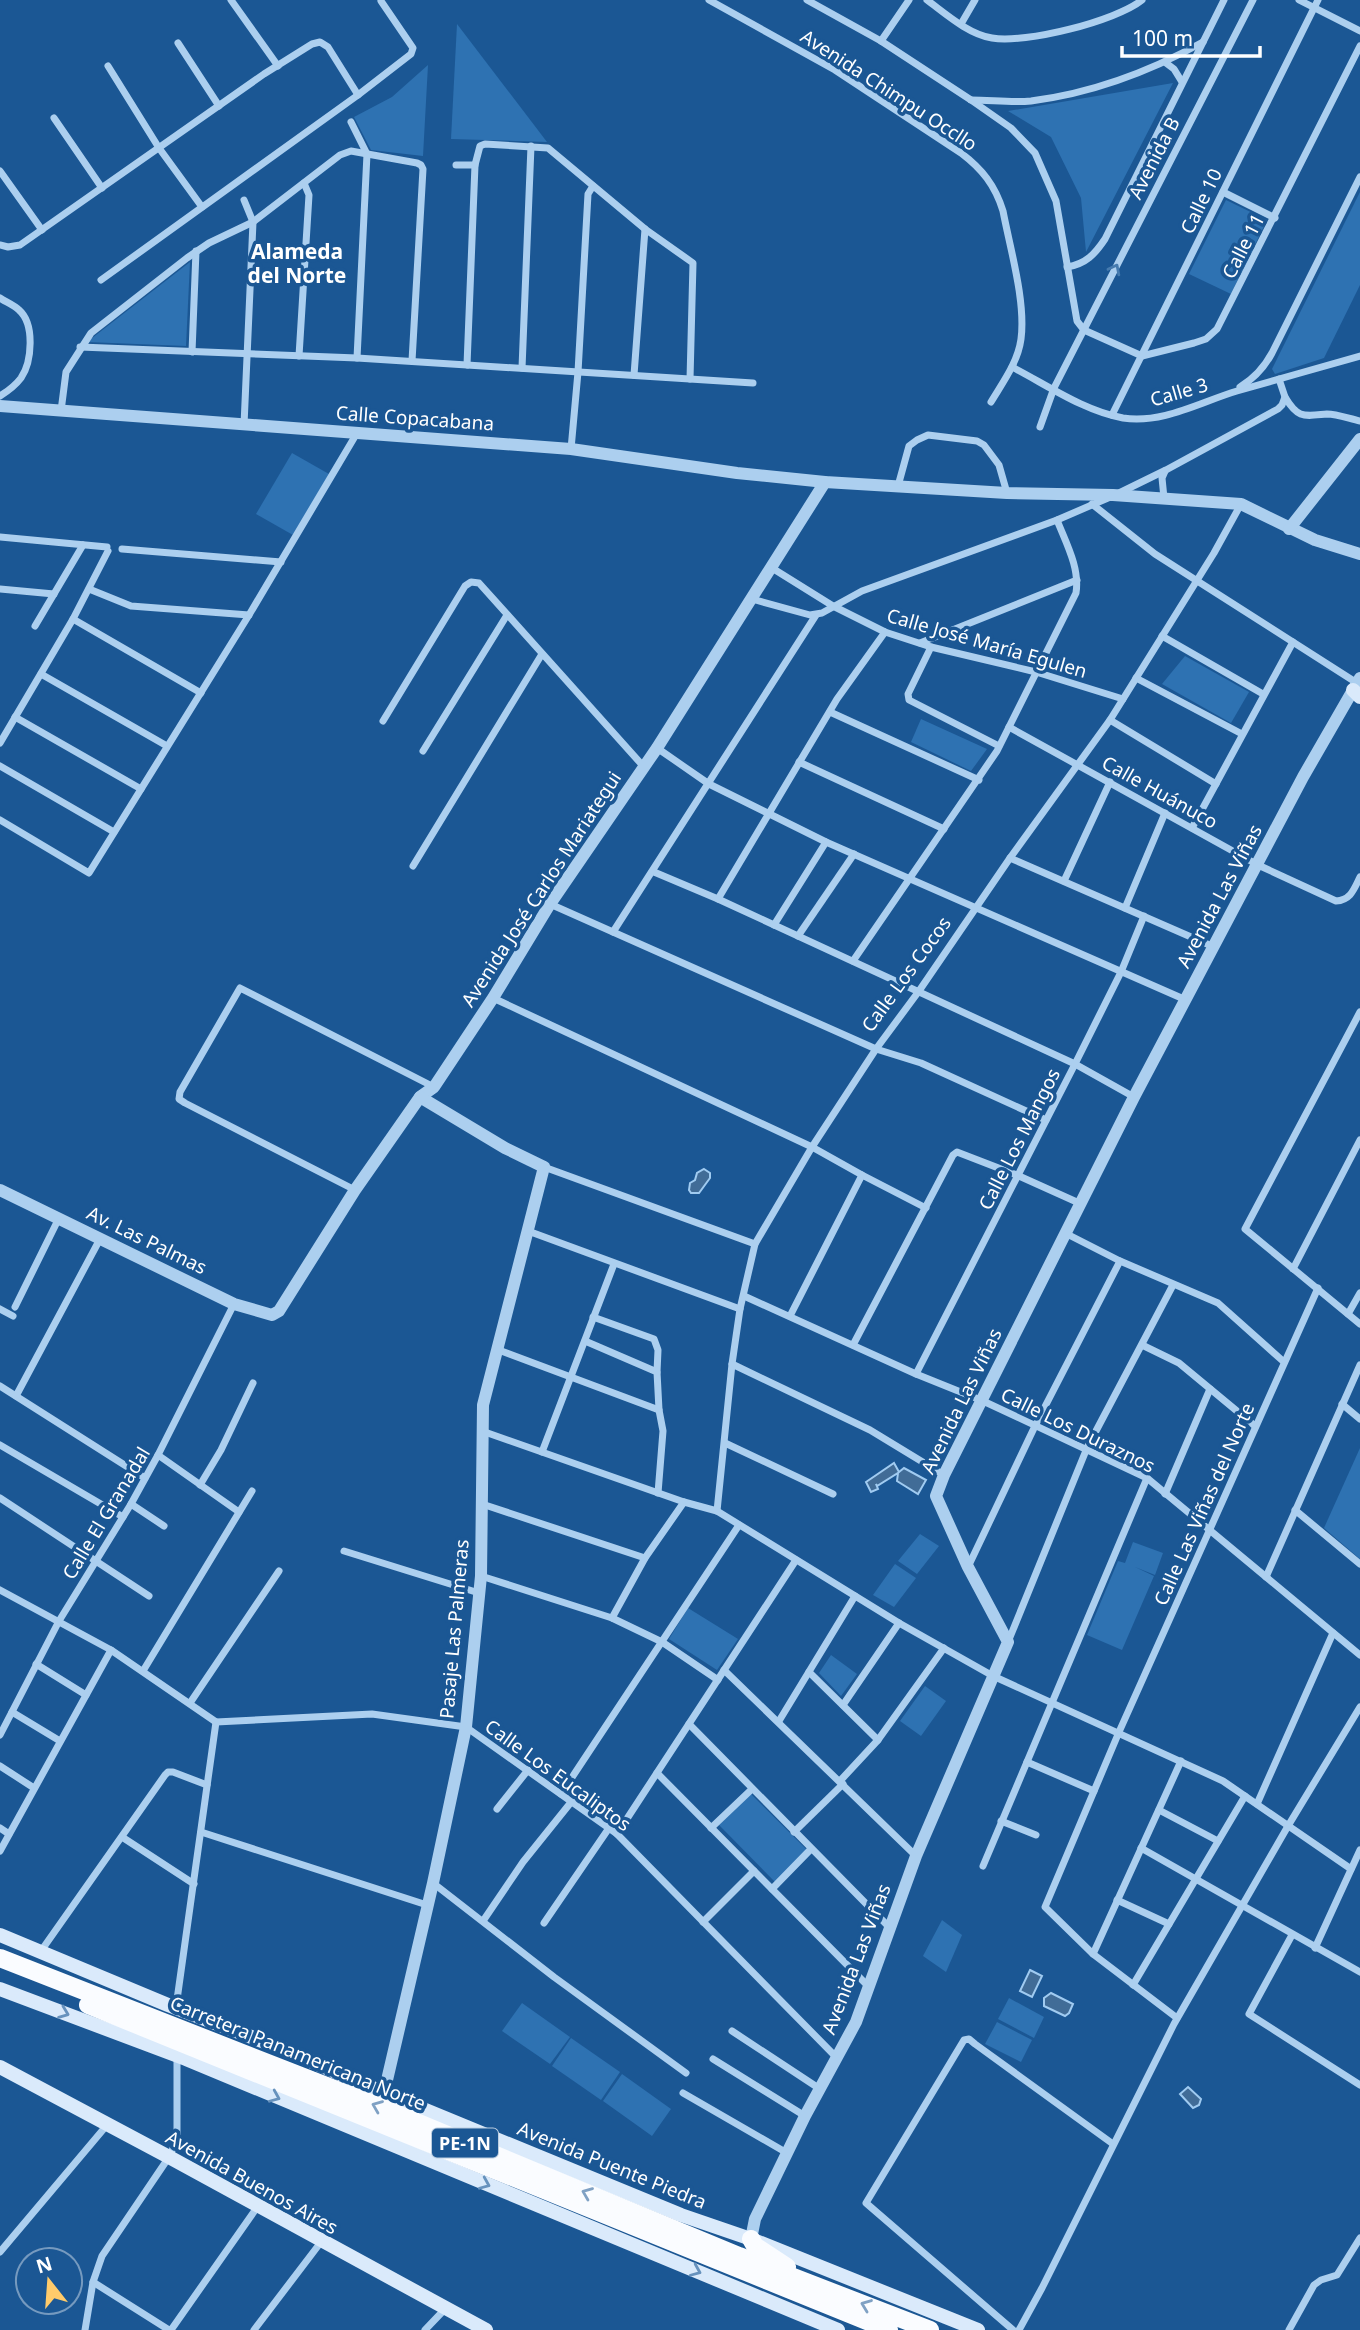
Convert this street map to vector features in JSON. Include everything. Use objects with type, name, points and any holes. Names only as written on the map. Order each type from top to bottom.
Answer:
[{"type":"highway","name":"Carretera Panamericana Norte","points":[[0,1958],[374,2105],[739,2256],[890,2330]]},
{"type":"highway","name":"Carretera Panamericana Norte","points":[[0,1969],[178,2048],[807,2289],[930,2330]]},
{"type":"highway","points":[[751,2239],[807,2289],[863,2330]]},
{"type":"main road","name":"Avenida Puente Piedra","points":[[0,1935],[283,2049],[681,2215],[751,2239],[978,2330]]},
{"type":"main road","points":[[0,1989],[178,2048],[832,2329]]},
{"type":"main road","name":"Avenida Buenos Aires","points":[[0,2067],[485,2330]]},
{"type":"street","points":[[231,0],[278,66]]},
{"type":"street","name":"Avenida Chimpu Occllo","points":[[709,0],[835,70],[961,153],[977,165],[989,180],[1003,211],[1021,318],[1021,340],[1012,367],[991,402]]},
{"type":"street","name":"Avenida Chimpu Occllo","points":[[807,0],[881,41],[971,100],[1011,128],[1035,153],[1056,201],[1076,321],[1084,330]]},
{"type":"street","points":[[881,41],[909,0]]},
{"type":"street","points":[[927,0],[976,34],[993,39],[1017,38],[1077,27],[1118,14],[1142,0]]},
{"type":"street","points":[[961,24],[975,0]]},
{"type":"street","name":"Avenida B","points":[[1068,267],[1080,265],[1098,250],[1224,0]]},
{"type":"street","name":"Avenida B","points":[[1084,330],[1253,0]]},
{"type":"street","points":[[1299,0],[1316,4],[1360,31]]},
{"type":"street","points":[[101,280],[411,54],[413,48],[380,1]]},
{"type":"street","name":"Calle 10","points":[[1112,415],[1316,4]]},
{"type":"street","points":[[0,245],[20,245],[278,66],[320,42],[328,47],[358,95]]},
{"type":"street","points":[[971,100],[1029,101],[1075,93],[1118,82],[1166,62],[1203,42]]},
{"type":"street","points":[[178,43],[219,106]]},
{"type":"street","name":"Calle 11","points":[[1142,356],[1206,339],[1217,329],[1360,46]]},
{"type":"street","points":[[1166,62],[1182,82]]},
{"type":"street","points":[[108,66],[159,148],[202,207]]},
{"type":"street","points":[[54,118],[102,188]]},
{"type":"street","points":[[351,122],[367,154],[357,358]]},
{"type":"street","points":[[467,365],[475,165],[480,146],[531,146],[548,148],[645,229],[693,263],[690,379]]},
{"type":"street","points":[[522,368],[531,146]]},
{"type":"street","points":[[61,411],[66,372],[91,333],[196,251],[253,222],[340,155],[351,151],[417,163],[423,169],[412,361]]},
{"type":"street","points":[[456,165],[475,165]]},
{"type":"street","points":[[0,171],[42,230]]},
{"type":"street","points":[[1232,392],[1252,380],[1264,368],[1360,177]]},
{"type":"street","points":[[299,356],[309,195],[304,183]]},
{"type":"street","points":[[571,449],[588,194],[593,186]]},
{"type":"street","points":[[1223,192],[1275,218]]},
{"type":"street","points":[[244,200],[253,222],[244,425]]},
{"type":"street","points":[[634,375],[645,229]]},
{"type":"street","points":[[192,352],[196,251]]},
{"type":"street","points":[[0,298],[21,311],[28,326],[29,338],[28,363],[22,377],[0,396]]},
{"type":"street","points":[[1040,427],[1054,388],[1084,330],[1142,356]]},
{"type":"street","points":[[80,347],[357,358],[753,383]]},
{"type":"street","name":"Calle 3","points":[[1012,367],[1098,411],[1127,419],[1162,416],[1184,410],[1232,392],[1359,355]]},
{"type":"street","points":[[1264,368],[1296,413],[1306,416],[1329,414],[1360,421]]},
{"type":"street","points":[[752,599],[816,615],[862,592],[1092,505],[1166,470],[1278,409],[1285,397]]},
{"type":"street","name":"Calle Copacabana","points":[[0,406],[571,449],[737,473],[825,482],[1007,493],[1113,495],[1241,504]]},
{"type":"street","points":[[0,820],[89,873],[249,615],[357,433]]},
{"type":"street","points":[[898,486],[909,446],[928,435],[977,440],[984,445],[999,465],[1007,493]]},
{"type":"street","points":[[1289,529],[1360,439]]},
{"type":"street","points":[[1164,498],[1162,478],[1166,470]]},
{"type":"street","name":"Avenida José Carlos Mariategui","points":[[279,1311],[355,1190],[420,1097],[434,1087],[493,998],[550,904],[657,748],[825,482]]},
{"type":"street","points":[[1241,504],[1315,540],[1360,554]]},
{"type":"street","name":"Calle Los Cocos","points":[[717,1511],[732,1364],[740,1309],[755,1244],[812,1147],[876,1049],[1110,720],[1241,504]]},
{"type":"street","points":[[1092,505],[1125,532],[1357,687]]},
{"type":"street","points":[[853,961],[979,780],[1009,727],[1076,593],[1077,580],[1072,558],[1057,520]]},
{"type":"street","points":[[0,537],[107,549],[73,619],[0,743]]},
{"type":"street","points":[[35,626],[83,545]]},
{"type":"street","points":[[122,549],[281,562]]},
{"type":"street","name":"Calle José María Egulen","points":[[772,568],[833,606],[885,632],[930,647],[1036,672],[1123,699]]},
{"type":"street","points":[[919,643],[1077,580]]},
{"type":"street","points":[[383,721],[465,586],[471,582],[479,583],[643,767]]},
{"type":"street","points":[[0,589],[54,594]]},
{"type":"street","points":[[89,589],[131,606],[249,615]]},
{"type":"street","points":[[423,751],[507,615]]},
{"type":"street","points":[[614,932],[816,615]]},
{"type":"street","points":[[73,619],[201,693]]},
{"type":"street","points":[[718,899],[830,712],[885,632]]},
{"type":"street","points":[[1162,636],[1263,694]]},
{"type":"street","points":[[1192,828],[1293,642]]},
{"type":"street","points":[[930,647],[908,694],[909,700],[999,746]]},
{"type":"street","points":[[413,866],[542,654]]},
{"type":"street","points":[[41,674],[167,746]]},
{"type":"street","points":[[1136,678],[1242,734]]},
{"type":"street","name":"Avenida Las Viñas","points":[[751,2239],[755,2219],[804,2116],[856,2022],[916,1856],[1007,1642],[968,1567],[936,1496],[944,1475],[1134,1097],[1303,777],[1357,687]]},
{"type":"street","points":[[830,712],[979,780]]},
{"type":"street","points":[[15,717],[141,789]]},
{"type":"street","points":[[1110,720],[1216,784]]},
{"type":"street","name":"Calle Huánuco","points":[[1009,727],[1258,865],[1336,901],[1349,898],[1360,877]]},
{"type":"street","points":[[657,748],[709,784],[826,842],[1186,1000]]},
{"type":"street","points":[[799,762],[944,829]]},
{"type":"street","points":[[0,766],[114,832]]},
{"type":"street","points":[[1064,881],[1110,782]]},
{"type":"street","points":[[1125,908],[1165,813]]},
{"type":"street","points":[[774,925],[826,842]]},
{"type":"street","points":[[798,936],[854,854]]},
{"type":"street","points":[[1010,858],[1214,947]]},
{"type":"street","points":[[654,872],[1075,1064],[1134,1097]]},
{"type":"street","points":[[550,904],[876,1049],[922,1063],[1046,1120]]},
{"type":"street","name":"Calle Los Mangos","points":[[916,1374],[1121,972],[1144,916]]},
{"type":"street","points":[[355,1190],[179,1099],[180,1092],[240,988],[434,1087]]},
{"type":"street","points":[[493,998],[812,1147],[926,1208]]},
{"type":"street","points":[[1359,1017],[1245,1229],[1360,1324]]},
{"type":"street","points":[[420,1097],[505,1148],[544,1167],[755,1244]]},
{"type":"street","points":[[1293,1269],[1360,1140]]},
{"type":"street","points":[[853,1345],[957,1152],[1079,1203]]},
{"type":"street","name":"Pasaje Las Palmeras","points":[[384,2093],[466,1727],[481,1576],[483,1405],[544,1167]]},
{"type":"street","points":[[790,1316],[862,1175]]},
{"type":"street","name":"Av. Las Palmas","points":[[0,1190],[234,1304],[272,1315],[279,1311]]},
{"type":"street","points":[[15,1307],[58,1218]]},
{"type":"street","points":[[528,1231],[740,1309]]},
{"type":"street","points":[[1065,1233],[1119,1261],[1218,1303],[1284,1362]]},
{"type":"street","points":[[16,1396],[100,1238]]},
{"type":"street","points":[[968,1567],[1035,1426],[1119,1261]]},
{"type":"street","points":[[542,1452],[614,1264]]},
{"type":"street","points":[[1007,1642],[1087,1448],[1173,1285]]},
{"type":"street","name":"Calle Las Viñas del Norte","points":[[1093,1954],[1045,1908],[1119,1732],[1318,1288]]},
{"type":"street","points":[[1349,1314],[1360,1293]]},
{"type":"street","name":"Calle Los Duraznos","points":[[744,1296],[916,1374],[983,1401],[1147,1478],[1360,1655]]},
{"type":"street","name":"Calle El Granadal","points":[[0,1735],[59,1621],[159,1455],[234,1304]]},
{"type":"street","points":[[0,1309],[13,1316]]},
{"type":"street","points":[[593,1317],[654,1339],[658,1350],[659,1410],[663,1431],[658,1493]]},
{"type":"street","points":[[585,1341],[657,1372]]},
{"type":"street","points":[[1142,1345],[1179,1363],[1255,1426]]},
{"type":"street","points":[[496,1349],[659,1410]]},
{"type":"street","points":[[732,1364],[870,1430],[944,1475]]},
{"type":"street","points":[[1266,1577],[1360,1365]]},
{"type":"street","points":[[200,1485],[221,1450],[253,1383]]},
{"type":"street","points":[[0,1386],[145,1478]]},
{"type":"street","points":[[1165,1494],[1210,1388]]},
{"type":"street","points":[[1342,1404],[1360,1419]]},
{"type":"street","points":[[482,1430],[684,1502],[717,1511],[899,1623],[993,1675],[1223,1782],[1351,1869]]},
{"type":"street","points":[[725,1443],[833,1494]]},
{"type":"street","points":[[0,1445],[123,1517]]},
{"type":"street","points":[[159,1455],[239,1512]]},
{"type":"street","points":[[983,1866],[1147,1478]]},
{"type":"street","points":[[143,1671],[252,1491]]},
{"type":"street","points":[[0,1498],[149,1596]]},
{"type":"street","points":[[612,1618],[645,1558],[684,1502]]},
{"type":"street","points":[[131,1504],[164,1525]]},
{"type":"street","points":[[482,1504],[645,1558]]},
{"type":"street","points":[[1295,1510],[1360,1564]]},
{"type":"street","points":[[561,1794],[739,1525]]},
{"type":"street","points":[[344,1551],[479,1593]]},
{"type":"street","points":[[617,1834],[796,1560]]},
{"type":"street","points":[[190,1703],[279,1571]]},
{"type":"street","points":[[481,1576],[612,1618],[662,1642],[718,1680]]},
{"type":"street","points":[[0,1590],[111,1650],[216,1723],[176,2008]]},
{"type":"street","points":[[779,1721],[855,1596]]},
{"type":"street","points":[[843,1705],[899,1623]]},
{"type":"street","points":[[1257,1804],[1333,1633]]},
{"type":"street","points":[[794,1832],[878,1740],[944,1648]]},
{"type":"street","points":[[0,1851],[111,1650]]},
{"type":"street","points":[[36,1664],[86,1695]]},
{"type":"street","points":[[724,1670],[916,1856]]},
{"type":"street","points":[[809,1672],[878,1740]]},
{"type":"street","points":[[1019,2330],[1177,2018],[1360,1707]]},
{"type":"street","points":[[12,1712],[60,1741]]},
{"type":"street","name":"Calle Los Eucaliptos","points":[[216,1723],[372,1714],[466,1727],[617,1834],[838,2058]]},
{"type":"street","points":[[689,1724],[890,1928]]},
{"type":"street","points":[[1177,2018],[1093,1954],[1181,1761]]},
{"type":"street","points":[[1027,1762],[1094,1791]]},
{"type":"street","points":[[0,1766],[34,1788]]},
{"type":"street","points":[[497,1809],[528,1770]]},
{"type":"street","points":[[40,1952],[168,1772],[208,1785]]},
{"type":"street","points":[[657,1773],[870,1987]]},
{"type":"street","points":[[711,1828],[752,1789]]},
{"type":"street","points":[[1133,1985],[1245,1796]]},
{"type":"street","points":[[483,1922],[523,1862],[572,1801]]},
{"type":"street","points":[[1158,1810],[1218,1841]]},
{"type":"street","points":[[1002,1821],[1037,1835]]},
{"type":"street","points":[[0,1828],[9,1833]]},
{"type":"street","points":[[544,1923],[609,1828]]},
{"type":"street","points":[[201,1832],[427,1905]]},
{"type":"street","points":[[122,1837],[194,1884]]},
{"type":"street","points":[[1141,1848],[1360,1972]]},
{"type":"street","points":[[772,1889],[811,1849]]},
{"type":"street","points":[[1315,1948],[1360,1850]]},
{"type":"street","points":[[703,1922],[754,1871]]},
{"type":"street","points":[[433,1883],[554,1977],[686,2073]]},
{"type":"street","points":[[1117,1900],[1169,1924]]},
{"type":"street","points":[[1292,1935],[1249,2014],[1360,2085]]},
{"type":"street","points":[[732,2031],[820,2089]]},
{"type":"street","points":[[1013,2330],[866,2203],[964,2040],[969,2039],[1114,2144]]},
{"type":"street","points":[[85,2330],[93,2283],[102,2256],[169,2157],[176,2142],[178,2048]]},
{"type":"street","points":[[713,2059],[804,2116]]},
{"type":"street","points":[[683,2093],[787,2153]]},
{"type":"street","points":[[0,2252],[107,2125]]},
{"type":"street","points":[[93,2283],[170,2330],[258,2205]]},
{"type":"street","points":[[1289,2330],[1314,2285],[1337,2275],[1360,2238]]},
{"type":"street","points":[[254,2330],[321,2242]]},
{"type":"street","points":[[425,2330],[445,2309]]},
{"type":"shaded area","points":[[457,24],[547,142],[451,139]]},
{"type":"shaded area","points":[[428,65],[423,156],[371,150],[354,117],[392,97]]},
{"type":"shaded area","points":[[1173,83],[1086,252],[1081,198],[1051,137],[1008,111]]},
{"type":"shaded area","points":[[1360,192],[1360,285],[1324,358],[1275,374],[1272,369]]},
{"type":"shaded area","points":[[1226,200],[1267,220],[1231,294],[1189,274]]},
{"type":"shaded area","points":[[190,262],[186,346],[87,342]]},
{"type":"shaded area","points":[[292,453],[329,474],[293,535],[256,514]]},
{"type":"shaded area","points":[[1185,656],[1249,692],[1231,723],[1162,684]]},
{"type":"shaded area","points":[[921,719],[987,749],[971,771],[911,742]]},
{"type":"shaded area","points":[[704,1169],[710,1173],[710,1178],[699,1193],[691,1193],[690,1183],[695,1180],[697,1173]]},
{"type":"shaded area","points":[[1360,1448],[1360,1559],[1324,1528]]},
{"type":"shaded area","points":[[894,1463],[899,1472],[904,1468],[926,1480],[918,1494],[897,1481],[898,1473],[877,1486],[876,1484],[878,1489],[871,1492],[866,1482]]},
{"type":"shaded area","points":[[920,1534],[939,1546],[917,1574],[898,1561]]},
{"type":"shaded area","points":[[1133,1542],[1163,1553],[1155,1575],[1135,1567],[1154,1576],[1122,1650],[1087,1635],[1118,1561],[1125,1563]]},
{"type":"shaded area","points":[[895,1564],[916,1578],[894,1607],[873,1595]]},
{"type":"shaded area","points":[[688,1608],[738,1639],[717,1670],[669,1639]]},
{"type":"shaded area","points":[[831,1655],[857,1674],[841,1696],[819,1673]]},
{"type":"shaded area","points":[[925,1686],[946,1701],[921,1736],[900,1721]]},
{"type":"shaded area","points":[[751,1794],[807,1850],[775,1882],[719,1825]]},
{"type":"shaded area","points":[[942,1920],[962,1935],[946,1972],[923,1956]]},
{"type":"shaded area","points":[[1030,1970],[1042,1976],[1032,1997],[1020,1991]]},
{"type":"shaded area","points":[[1051,1993],[1073,2004],[1065,2016],[1044,2006],[1044,1998]]},
{"type":"shaded area","points":[[1009,1998],[1044,2017],[1034,2038],[998,2019]]},
{"type":"shaded area","points":[[522,2003],[570,2037],[550,2064],[502,2031]]},
{"type":"shaded area","points":[[997,2022],[1032,2040],[1021,2062],[985,2044]]},
{"type":"shaded area","points":[[571,2038],[620,2072],[601,2100],[552,2066]]},
{"type":"shaded area","points":[[622,2074],[671,2109],[652,2136],[603,2101]]},
{"type":"shaded area","points":[[1188,2087],[1201,2099],[1199,2105],[1193,2108],[1180,2094]]},
{"type":"district","name":"Alameda del Norte","points":[[297,263]]}]
